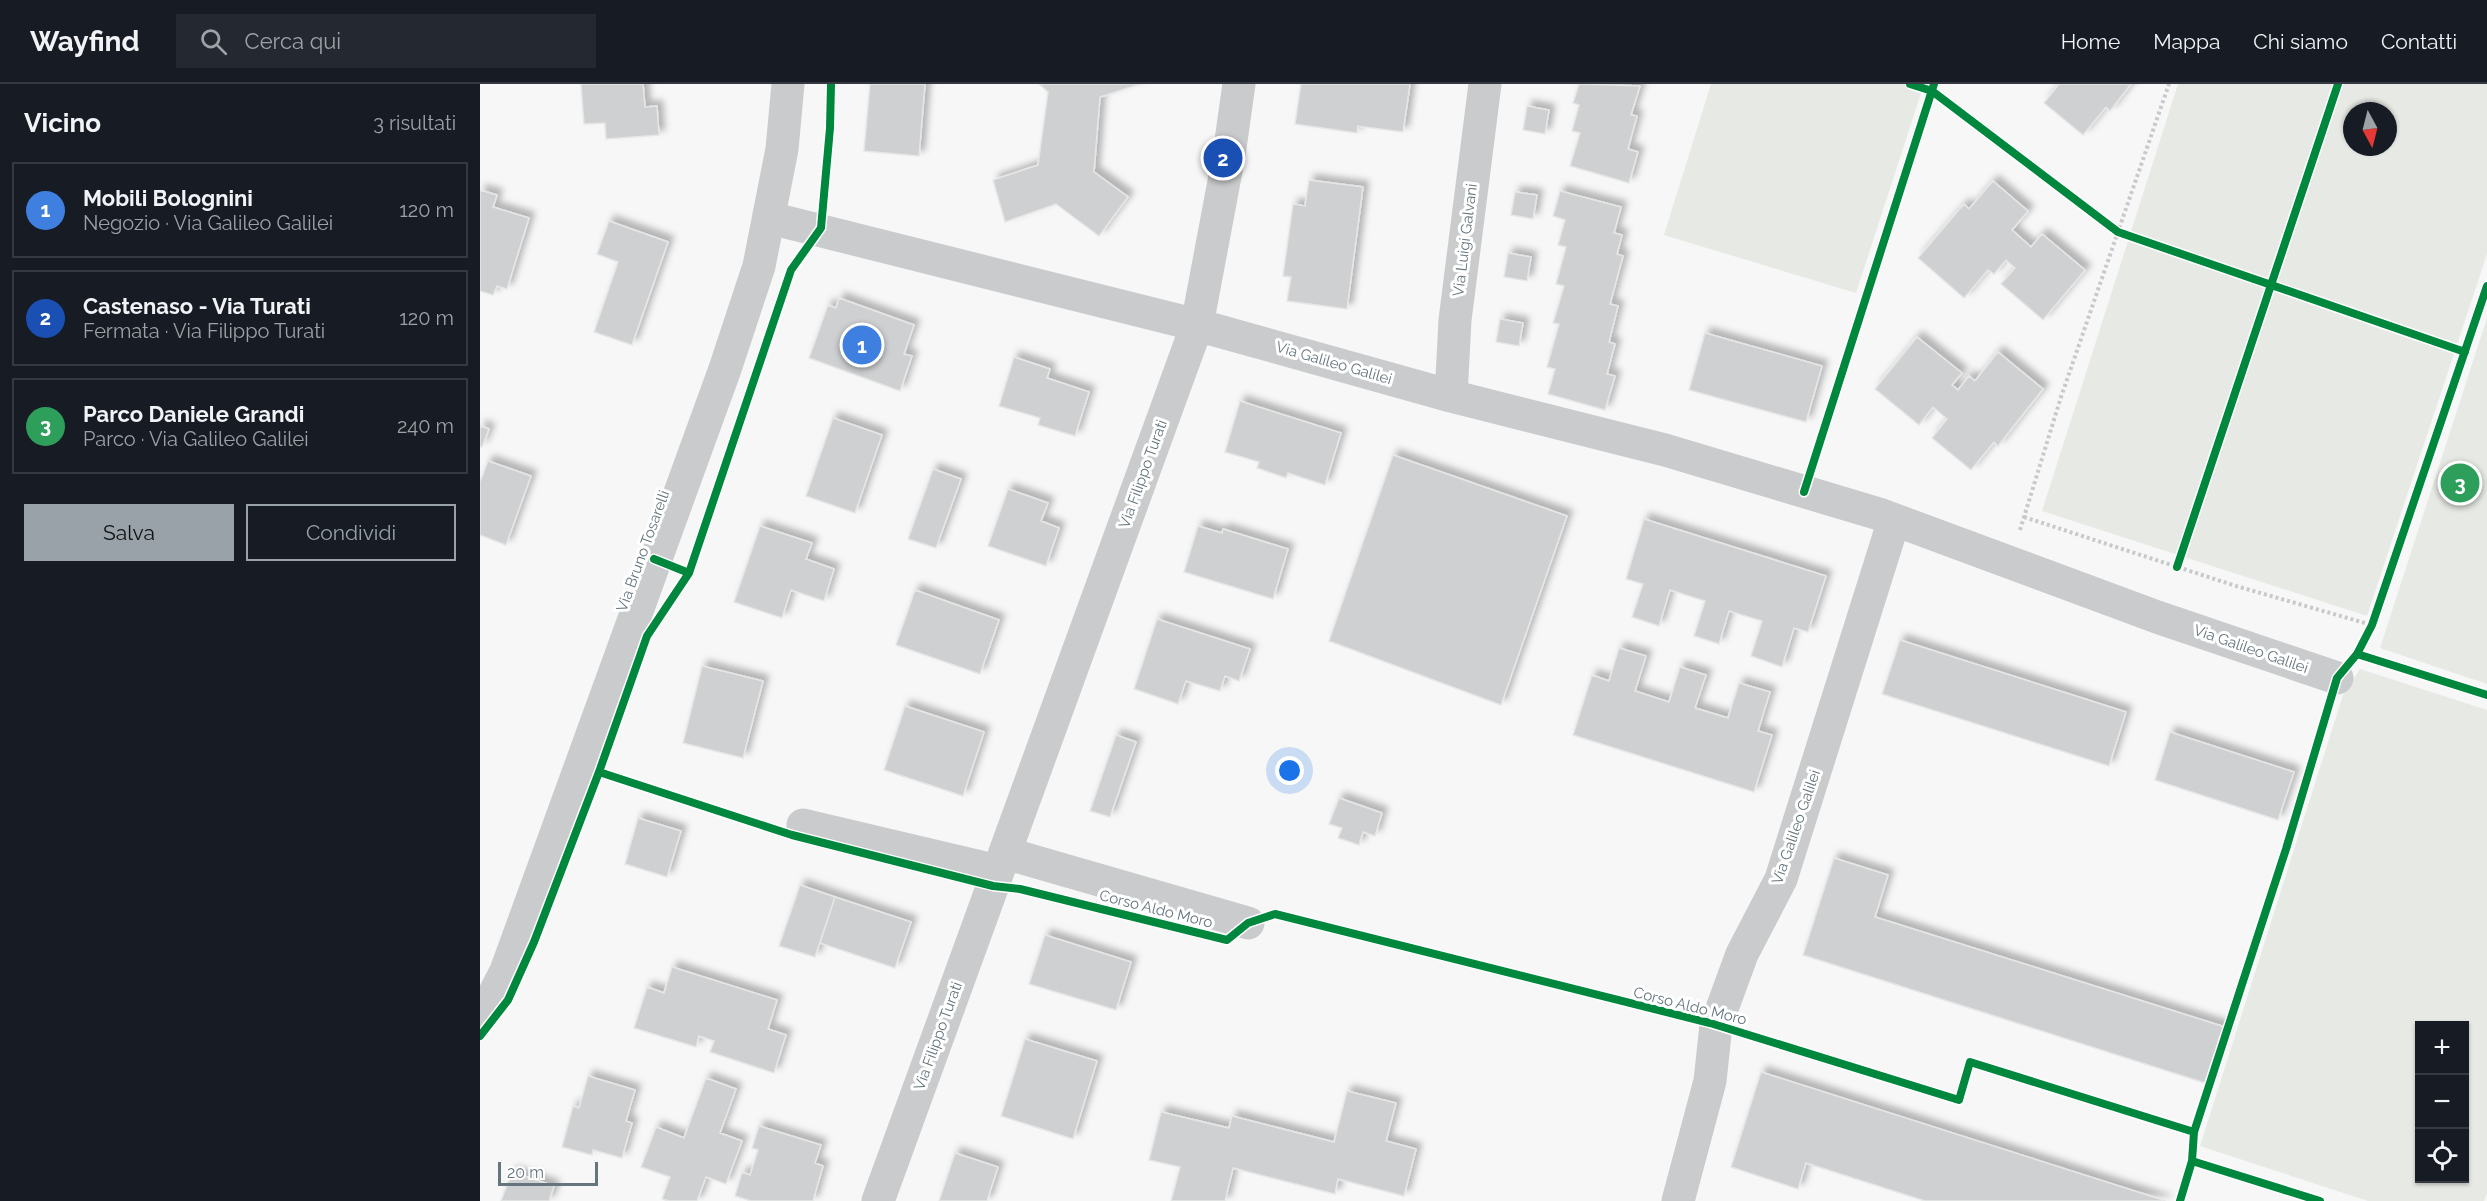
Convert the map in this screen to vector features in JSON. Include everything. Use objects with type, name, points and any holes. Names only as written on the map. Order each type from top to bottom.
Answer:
[{"type":"street","name":"Via Bruno Tosarelli","points":[[480,1014],[490,1002],[506,971],[725,369],[759,266],[770,218],[782,149],[788,84]]},
{"type":"street","name":"Via Filippo Turati","points":[[878,1201],[1197,325],[1229,155],[1239,84]]},
{"type":"street","name":"Via Luigi Galvani","points":[[1451,396],[1455,320],[1485,84]]},
{"type":"street","name":"Via Galileo Galilei","points":[[770,218],[832,231],[1197,325],[1451,396],[1665,450],[1894,520],[2157,617],[2337,678]]},
{"type":"street","name":"Via Galileo Galilei","points":[[1678,1201],[1710,1081],[1716,1025],[1742,954],[1781,879],[1894,520]]},
{"type":"street","points":[[803,825],[1002,862],[1248,923]]},
{"type":"path","points":[[2011,562],[2061,397],[2169,84]]},
{"type":"path","points":[[2109,225],[2128,236]]},
{"type":"path","points":[[2024,517],[2177,567],[2372,625]]},
{"type":"path","points":[[2177,567],[2181,556]]},
{"type":"path","points":[[2367,635],[2376,614]]},
{"type":"shaded area","points":[[1711,84],[1924,84],[1856,293],[1664,235]]},
{"type":"shaded area","points":[[2178,84],[2487,84],[2487,254],[2367,616],[2042,511]]},
{"type":"shaded area","points":[[2487,318],[2487,684],[2380,648]]},
{"type":"shaded area","points":[[2360,669],[2487,710],[2487,1193],[2484,1201],[2368,1201],[2200,1146],[2343,695]]},
{"type":"building","points":[[581,84],[643,84],[645,107],[657,106],[659,135],[606,139],[605,123],[584,124]]},
{"type":"building","points":[[870,84],[925,84],[919,156],[864,151]]},
{"type":"building","points":[[1039,84],[1140,84],[1100,97],[1094,172],[1128,197],[1099,236],[1056,204],[1005,222],[993,180],[1038,165],[1048,92]]},
{"type":"building","points":[[1301,84],[1410,84],[1403,132],[1358,126],[1357,133],[1295,124]]},
{"type":"building","points":[[1579,84],[1640,86],[1631,115],[1637,116],[1628,149],[1638,152],[1629,183],[1570,166],[1580,133],[1572,131],[1579,105],[1573,103]]},
{"type":"building","points":[[2059,84],[2131,84],[2110,111],[2106,107],[2083,135],[2044,103]]},
{"type":"building","points":[[1527,106],[1549,110],[1545,134],[1523,130]]},
{"type":"building","points":[[1309,180],[1363,187],[1347,309],[1287,301],[1291,277],[1283,276],[1293,204],[1305,206]]},
{"type":"building","points":[[1993,181],[2028,211],[2012,230],[2031,247],[2042,234],[2085,270],[2043,320],[2001,284],[2015,268],[2006,260],[1994,274],[1988,270],[1964,298],[1918,258],[1964,204],[1969,209]]},
{"type":"building","points":[[480,190],[497,195],[493,207],[529,218],[507,289],[497,286],[493,295],[480,291]]},
{"type":"building","points":[[1560,191],[1621,207],[1614,233],[1622,235],[1617,254],[1623,256],[1610,304],[1618,306],[1609,342],[1615,344],[1607,374],[1615,376],[1605,410],[1548,394],[1555,369],[1547,367],[1559,324],[1553,323],[1564,286],[1556,284],[1566,247],[1558,245],[1565,220],[1553,216]]},
{"type":"building","points":[[1515,192],[1537,195],[1533,219],[1511,215]]},
{"type":"building","points":[[609,221],[668,242],[632,345],[594,332],[618,262],[597,254]]},
{"type":"building","points":[[1508,253],[1531,257],[1527,281],[1504,277]]},
{"type":"building","points":[[839,298],[914,325],[904,354],[912,356],[900,391],[809,358],[828,305],[836,308]]},
{"type":"building","points":[[1500,319],[1523,323],[1519,346],[1496,342]]},
{"type":"building","points":[[1705,333],[1822,366],[1806,422],[1689,390]]},
{"type":"building","points":[[1917,337],[1962,373],[1952,385],[1958,390],[1969,376],[1975,381],[1998,352],[2043,389],[1998,446],[1994,442],[1971,470],[1932,438],[1947,419],[1933,407],[1919,425],[1875,389]]},
{"type":"building","points":[[1014,357],[1050,369],[1047,378],[1089,392],[1075,436],[1038,425],[1040,418],[999,406]]},
{"type":"building","points":[[1240,401],[1341,433],[1325,485],[1288,473],[1286,478],[1257,468],[1259,462],[1225,452]]},
{"type":"building","points":[[833,418],[882,435],[855,513],[806,496]]},
{"type":"building","points":[[480,426],[489,429],[482,447],[480,446]]},
{"type":"building","points":[[1393,455],[1567,516],[1501,705],[1329,641]]},
{"type":"building","points":[[488,461],[531,476],[506,545],[480,535],[480,482]]},
{"type":"building","points":[[933,469],[961,479],[936,548],[908,539]]},
{"type":"building","points":[[1008,489],[1048,503],[1041,521],[1059,528],[1046,566],[988,546]]},
{"type":"building","points":[[1644,519],[1826,576],[1808,632],[1794,628],[1782,667],[1751,656],[1762,621],[1729,611],[1719,644],[1694,636],[1705,601],[1670,590],[1659,626],[1632,617],[1643,584],[1626,579]]},
{"type":"building","points":[[760,526],[812,543],[806,559],[834,569],[824,601],[791,590],[782,618],[734,602]]},
{"type":"building","points":[[1198,526],[1222,533],[1223,529],[1288,549],[1273,599],[1184,572]]},
{"type":"building","points":[[915,590],[999,620],[980,674],[896,645]]},
{"type":"building","points":[[1157,619],[1250,649],[1239,681],[1225,676],[1220,691],[1186,681],[1178,704],[1134,689]]},
{"type":"building","points":[[1900,640],[2126,712],[2109,766],[1882,694]]},
{"type":"building","points":[[1619,648],[1646,656],[1635,691],[1669,702],[1680,667],[1706,675],[1695,708],[1728,718],[1739,683],[1770,692],[1758,731],[1772,735],[1754,792],[1573,735],[1592,675],[1609,681]]},
{"type":"building","points":[[702,666],[763,681],[743,758],[683,743]]},
{"type":"building","points":[[905,706],[984,732],[963,796],[884,770]]},
{"type":"building","points":[[2170,732],[2294,772],[2278,820],[2155,780]]},
{"type":"building","points":[[1116,735],[1136,742],[1110,817],[1090,811]]},
{"type":"building","points":[[1339,798],[1382,813],[1375,836],[1363,832],[1359,845],[1338,838],[1342,828],[1329,824]]},
{"type":"building","points":[[638,818],[681,831],[667,877],[625,864]]},
{"type":"building","points":[[1834,858],[1888,875],[1875,917],[2225,1027],[2205,1083],[1803,955]]},
{"type":"building","points":[[800,885],[835,897],[815,957],[779,946]]},
{"type":"building","points":[[835,897],[911,922],[895,968],[820,943]]},
{"type":"building","points":[[1045,935],[1131,962],[1116,1010],[1029,984]]},
{"type":"building","points":[[672,967],[777,1000],[768,1029],[786,1035],[774,1073],[710,1052],[714,1041],[699,1036],[696,1047],[634,1028],[647,987],[664,993]]},
{"type":"building","points":[[1025,1039],[1097,1061],[1073,1139],[1001,1116]]},
{"type":"building","points":[[1761,1072],[2166,1201],[1925,1201],[1806,1163],[1798,1189],[1731,1167]]},
{"type":"building","points":[[588,1076],[635,1090],[626,1121],[632,1123],[622,1158],[593,1150],[592,1155],[562,1147],[573,1106],[579,1108]]},
{"type":"building","points":[[706,1078],[736,1089],[720,1133],[742,1141],[726,1184],[706,1177],[697,1201],[662,1199],[670,1177],[641,1167],[656,1127],[684,1138]]},
{"type":"building","points":[[1347,1091],[1396,1103],[1386,1141],[1416,1149],[1404,1196],[1338,1179],[1335,1194],[1233,1168],[1225,1201],[1171,1201],[1180,1167],[1149,1160],[1161,1112],[1229,1128],[1232,1116],[1334,1142]]},
{"type":"building","points":[[759,1126],[821,1145],[815,1163],[823,1166],[813,1201],[751,1201],[735,1196],[742,1172],[750,1175],[758,1150],[752,1148]]},
{"type":"building","points":[[955,1153],[998,1167],[987,1201],[939,1201]]},
{"type":"building","points":[[512,1172],[554,1186],[549,1201],[501,1201]]},
{"type":"cycle path","points":[[654,559],[689,573],[791,270],[821,228],[830,128],[831,84]]},
{"type":"cycle path","points":[[1910,84],[1932,91],[2118,232],[2465,352]]},
{"type":"cycle path","points":[[1804,492],[1934,84]]},
{"type":"cycle path","points":[[2177,567],[2338,84]]},
{"type":"cycle path","points":[[2180,1201],[2192,1161],[2194,1132],[2286,849],[2337,678],[2357,654],[2372,625],[2487,286]]},
{"type":"cycle path","points":[[480,1036],[508,1000],[534,942],[599,772],[647,636],[689,573]]},
{"type":"cycle path","points":[[2357,654],[2487,695]]},
{"type":"cycle path","name":"Corso Aldo Moro","points":[[599,772],[792,835],[993,886],[1020,889],[1227,940],[1248,923],[1275,914],[1710,1023],[1959,1100],[1970,1062],[2194,1132]]},
{"type":"cycle path","points":[[2192,1161],[2320,1201]]},
{"type":"place","name":"Castenaso - Via Turati","points":[[1223,158]]},
{"type":"place","name":"Mobili Bolognini","points":[[862,345]]},
{"type":"place","name":"Parco Daniele Grandi","points":[[2460,483]]}]
